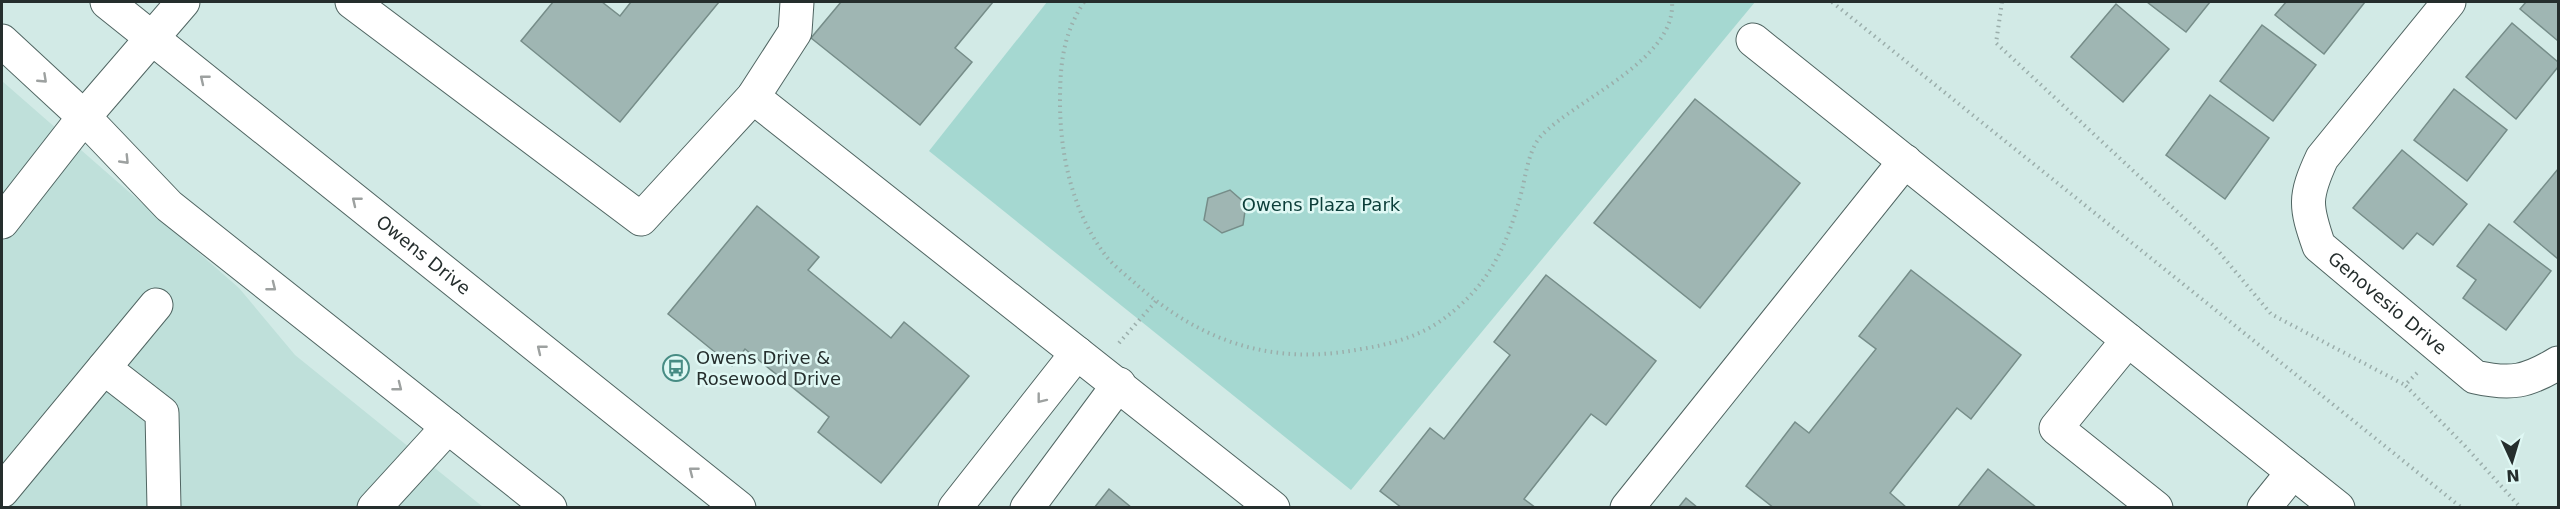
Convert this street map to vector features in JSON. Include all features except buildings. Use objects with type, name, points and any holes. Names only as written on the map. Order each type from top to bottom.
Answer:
[{"type":"street","name":"Owens Drive","points":[[107,2],[739,507]]},
{"type":"street","points":[[2,222],[84,117],[183,2]]},
{"type":"street","points":[[352,2],[641,219],[753,97],[795,32],[796,2]]},
{"type":"street","name":"Genovesio Drive","points":[[2449,2],[2322,158],[2308,188],[2310,220],[2319,246],[2475,377],[2499,382],[2534,378],[2559,363]]},
{"type":"street","points":[[1753,40],[2338,507]]},
{"type":"street","points":[[2,41],[84,117],[169,206],[550,507]]},
{"type":"street","points":[[753,97],[1273,507]]},
{"type":"street","points":[[1627,507],[1905,161]]},
{"type":"street","points":[[2,491],[156,305]]},
{"type":"street","points":[[2128,340],[2056,428],[2156,507]]},
{"type":"street","points":[[104,368],[162,413],[164,507]]},
{"type":"street","points":[[956,507],[1097,368]]},
{"type":"street","points":[[1027,507],[1097,368]]},
{"type":"street","points":[[374,507],[448,427]]},
{"type":"street","points":[[2264,507],[2293,472]]},
{"type":"path","points":[[1084,2],[1065,36],[1060,120],[1067,170],[1077,204],[1103,253],[1156,301],[1206,332],[1249,349],[1276,354],[1314,355],[1354,351],[1382,345],[1433,326],[1457,309],[1495,266],[1513,224],[1536,140],[1550,126],[1630,69],[1653,49],[1673,13],[1672,2]]},
{"type":"path","points":[[1832,2],[2462,507]]},
{"type":"path","points":[[2002,2],[1996,43],[2214,246],[2271,314],[2405,385],[2521,507]]},
{"type":"path","points":[[1097,368],[1156,301]]},
{"type":"path","points":[[2405,385],[2441,349]]},
{"type":"shaded area","points":[[2,81],[239,288],[295,355],[483,507],[2,507]]},
{"type":"green space","name":"Owens Plaza Park","points":[[1047,2],[1755,2],[1351,490],[929,151]]},
{"type":"place","name":"Owens Drive & Rosewood Drive","points":[[676,368]]}]
